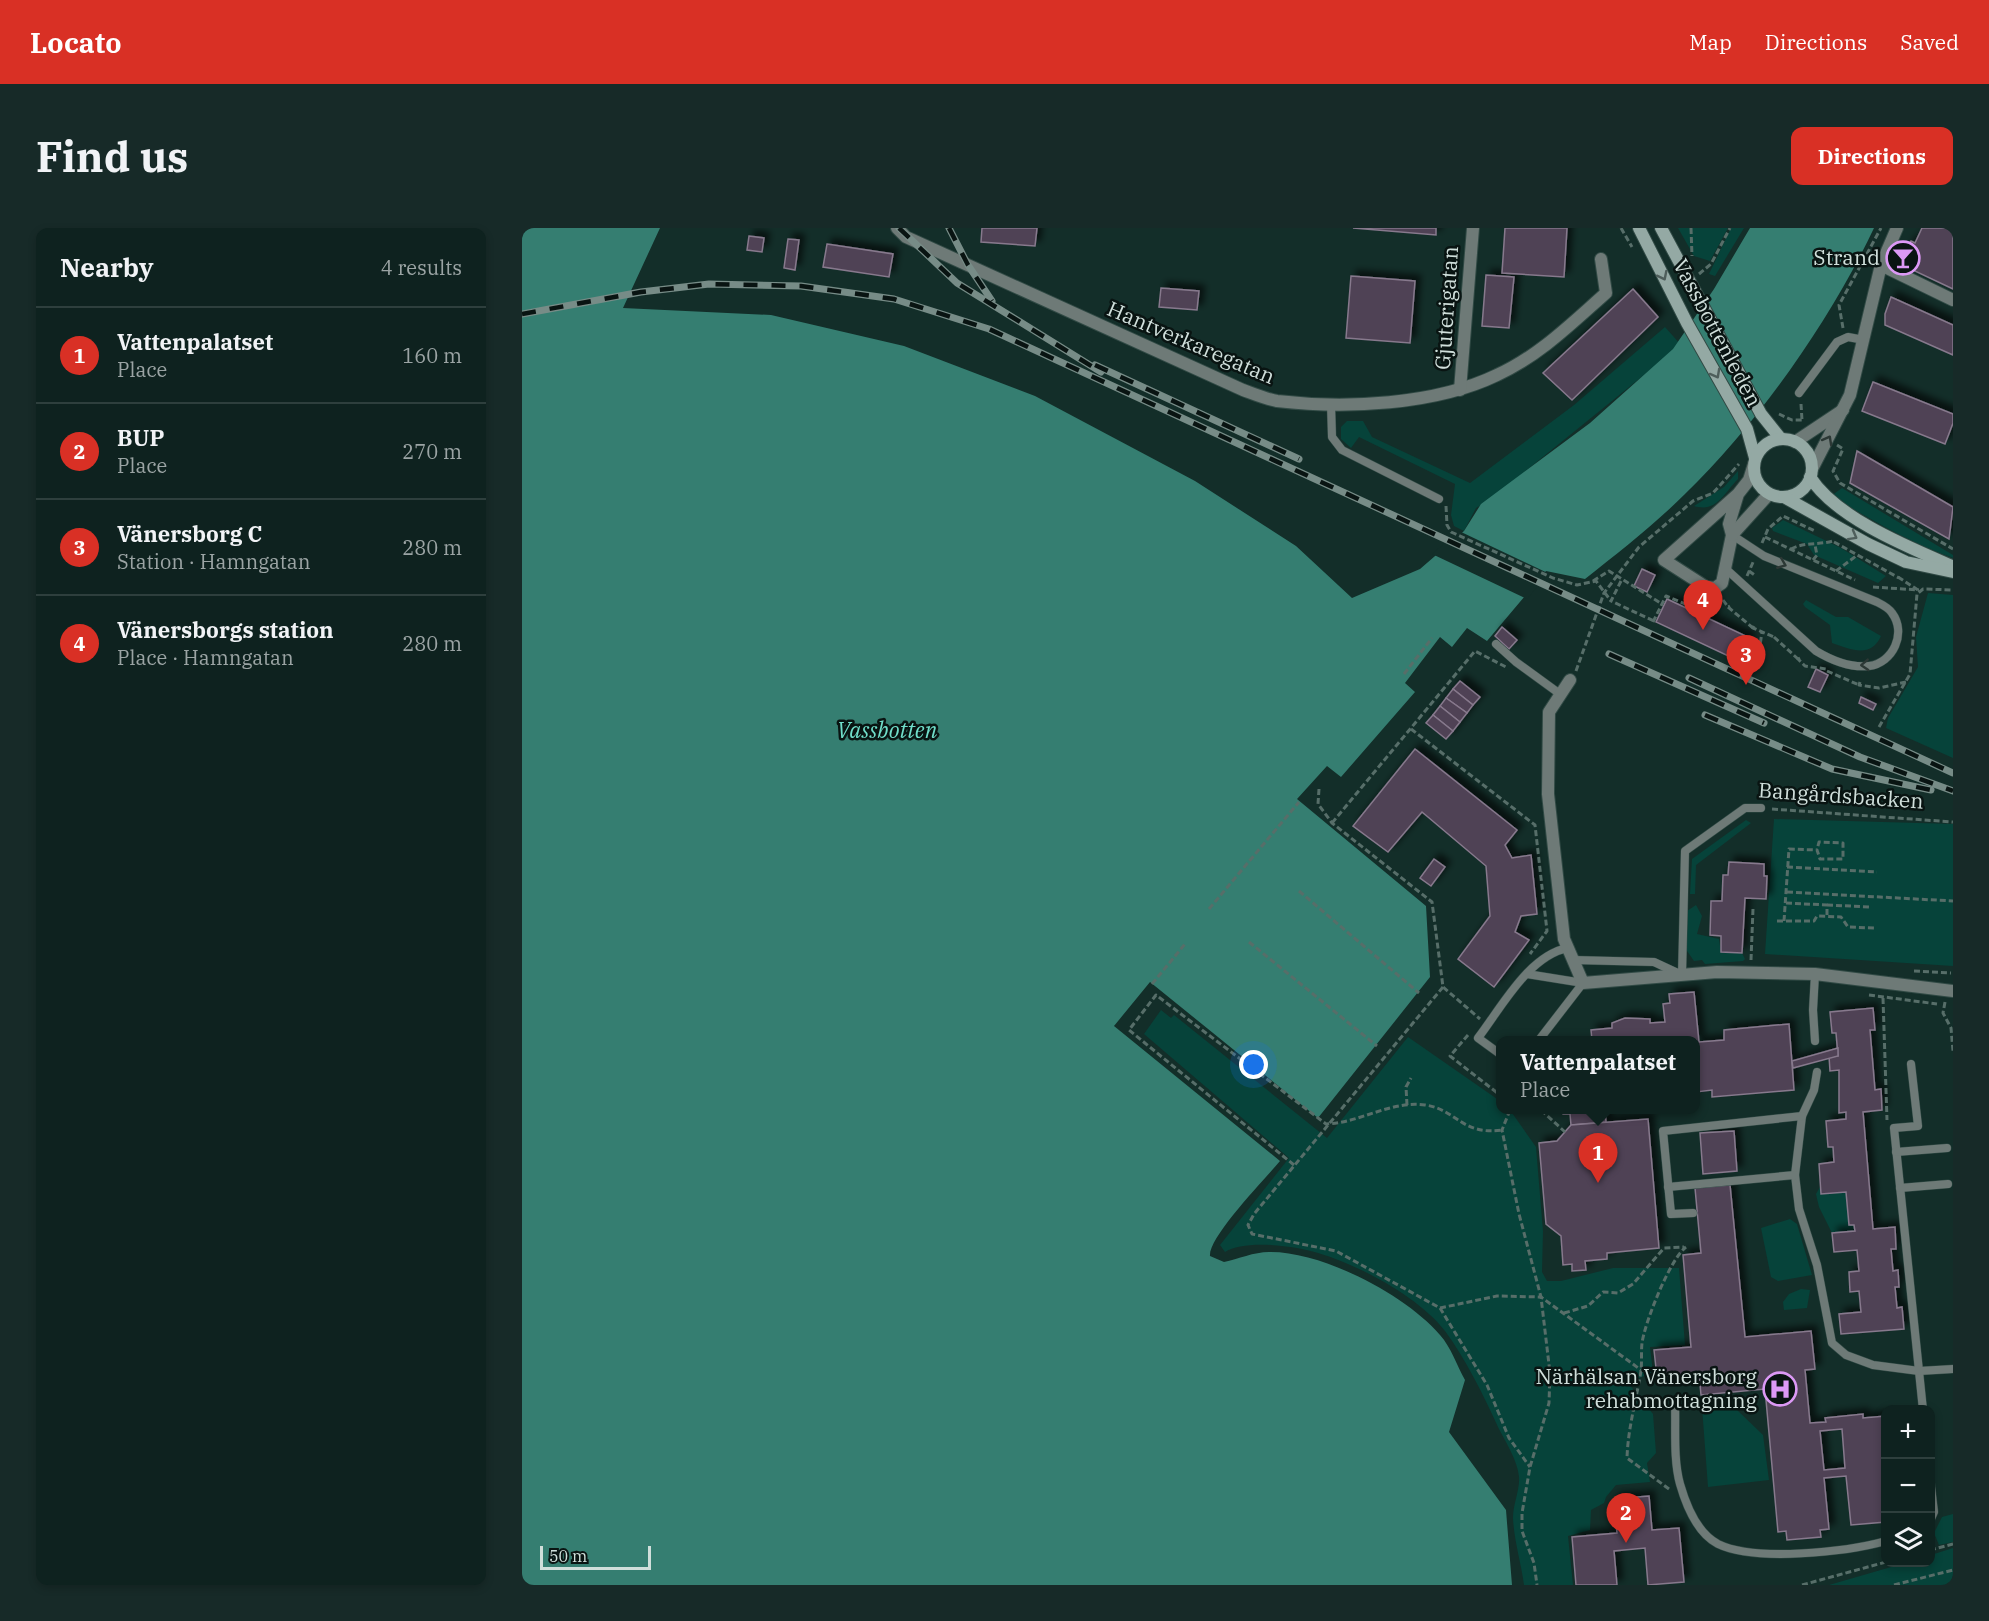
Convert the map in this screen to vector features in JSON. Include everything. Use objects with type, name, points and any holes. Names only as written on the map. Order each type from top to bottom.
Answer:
[{"type":"main road","name":"Vassbottenleden","points":[[1639,228],[1687,323],[1747,429],[1750,461]]},
{"type":"main road","name":"Vassbottenleden","points":[[1661,228],[1764,418],[1781,439]]},
{"type":"main road","points":[[1953,567],[1903,545],[1823,496],[1811,473],[1808,453],[1795,442],[1781,439],[1767,444],[1750,461],[1757,482],[1769,494],[1784,497],[1868,544],[1906,562],[1953,572]]},
{"type":"main road","points":[[1784,497],[1800,492],[1811,473]]},
{"type":"street","name":"Hantverkaregatan","points":[[897,228],[906,237],[1243,390],[1275,401],[1331,404],[1413,399],[1460,390],[1498,375],[1547,345],[1606,293],[1601,259]]},
{"type":"street","name":"Gjuterigatan","points":[[1460,390],[1473,228]]},
{"type":"street","points":[[1811,473],[1850,395],[1881,265],[1897,228]]},
{"type":"street","points":[[1881,265],[1953,300]]},
{"type":"street","points":[[1795,442],[1843,410]]},
{"type":"street","points":[[1738,494],[1729,524],[1732,535],[1722,583],[1715,588],[1706,587],[1664,560],[1738,494],[1749,480],[1750,461]]},
{"type":"street","points":[[1732,535],[1769,494]]},
{"type":"street","points":[[1570,680],[1550,712],[1548,794],[1564,939],[1583,983],[1717,972],[1815,974],[1950,991]]},
{"type":"lane","points":[[1799,393],[1837,342],[1845,337],[1864,340]]},
{"type":"lane","points":[[1331,404],[1332,436],[1342,450],[1361,462],[1439,499]]},
{"type":"lane","points":[[1726,569],[1812,648],[1825,657],[1855,666],[1872,666],[1886,660],[1894,649],[1898,626],[1889,609],[1764,556],[1732,535]]},
{"type":"lane","points":[[1496,644],[1516,662],[1560,694]]},
{"type":"lane","name":"Bangårdsbacken","points":[[1682,975],[1685,850],[1745,808],[1761,808]]},
{"type":"lane","points":[[1496,1051],[1478,1038],[1527,974],[1553,951],[1568,948]]},
{"type":"lane","points":[[1573,960],[1654,962],[1682,975]]},
{"type":"lane","points":[[1527,974],[1583,983],[1543,1036]]},
{"type":"lane","points":[[1815,974],[1813,1010],[1815,1041]]},
{"type":"lane","points":[[1911,1064],[1918,1126],[1894,1128],[1922,1405]]},
{"type":"lane","points":[[1817,1072],[1814,1090],[1802,1116],[1795,1175],[1799,1209],[1817,1265],[1833,1343],[1846,1355],[1873,1365],[1919,1371],[1953,1368]]},
{"type":"lane","points":[[1693,1213],[1671,1214],[1663,1131],[1802,1116]]},
{"type":"lane","points":[[1896,1152],[1947,1148]]},
{"type":"lane","points":[[1668,1187],[1795,1175]]},
{"type":"lane","points":[[1900,1188],[1948,1184]]},
{"type":"lane","points":[[1675,1401],[1679,1482],[1701,1530],[1718,1544],[1746,1550],[1798,1553],[1863,1547],[1881,1542]]},
{"type":"path","points":[[1690,228],[1692,264]]},
{"type":"path","points":[[1698,275],[1711,264],[1730,228]]},
{"type":"path","points":[[1845,337],[1839,305],[1881,228]]},
{"type":"path","points":[[1802,409],[1802,420]]},
{"type":"path","points":[[1764,418],[1780,415],[1805,420],[1816,430]]},
{"type":"path","points":[[1828,440],[1843,449],[1833,471],[1840,483],[1953,549]]},
{"type":"path","points":[[1570,680],[1577,670],[1598,616],[1604,593],[1639,548],[1693,501],[1713,493],[1750,461]]},
{"type":"path","points":[[1439,499],[1446,506],[1447,525],[1451,532],[1553,578],[1576,585],[1592,581],[1609,571],[1621,581],[1662,604]]},
{"type":"path","points":[[1765,537],[1861,582]]},
{"type":"path","points":[[1825,537],[1919,590]]},
{"type":"path","points":[[1791,549],[1798,545],[1815,545],[1833,541]]},
{"type":"path","points":[[1813,560],[1816,555],[1815,545]]},
{"type":"path","points":[[1836,571],[1856,556]]},
{"type":"path","points":[[1749,571],[1756,576]]},
{"type":"path","points":[[1592,581],[1596,581],[1611,601],[1654,621],[1666,596],[1700,610],[1704,602],[1722,601]]},
{"type":"path","points":[[1611,601],[1621,581]]},
{"type":"path","points":[[1870,585],[1879,589],[1953,590]]},
{"type":"path","points":[[1879,727],[1910,674],[1919,590]]},
{"type":"path","points":[[1728,607],[1753,627],[1775,636],[1805,666],[1826,669],[1859,683],[1879,687],[1906,682]]},
{"type":"path","points":[[1751,668],[1759,652],[1762,632]]},
{"type":"path","points":[[1404,674],[1432,638]]},
{"type":"path","points":[[1332,823],[1475,651],[1504,669],[1516,662]]},
{"type":"path","points":[[1411,729],[1535,825],[1547,931],[1527,958]]},
{"type":"path","points":[[1319,789],[1318,804],[1332,823],[1432,902],[1443,987],[1481,1020],[1488,1011]]},
{"type":"path","points":[[1209,909],[1299,802]]},
{"type":"path","name":"Bangårdsbacken","points":[[1761,808],[1953,822]]},
{"type":"path","points":[[1819,842],[1843,843],[1843,859],[1820,859],[1817,850],[1819,842]]},
{"type":"path","points":[[1784,921],[1789,849],[1817,850]]},
{"type":"path","points":[[1831,859],[1831,869]]},
{"type":"path","points":[[1787,867],[1877,872]]},
{"type":"path","points":[[1299,891],[1419,993]]},
{"type":"path","points":[[1786,892],[1953,901]]},
{"type":"path","points":[[1785,903],[1870,907]]},
{"type":"path","points":[[1827,905],[1827,915]]},
{"type":"path","points":[[1753,909],[1749,949],[1751,962],[1760,962]]},
{"type":"path","points":[[1778,921],[1814,921],[1817,916],[1827,915],[1841,917],[1848,927],[1875,928]]},
{"type":"path","points":[[1249,942],[1377,1046]]},
{"type":"path","points":[[1152,984],[1185,944]]},
{"type":"path","points":[[1905,971],[1951,973]]},
{"type":"path","points":[[1884,981],[1885,1118],[1894,1128]]},
{"type":"path","points":[[1443,987],[1326,1124],[1254,1214],[1248,1225],[1252,1234],[1336,1251],[1440,1308],[1487,1385],[1509,1438],[1530,1467]]},
{"type":"path","points":[[1950,991],[1943,1013],[1951,1028],[1953,1051]]},
{"type":"path","points":[[1294,1165],[1129,1030],[1156,995],[1326,1124],[1345,1124],[1407,1105],[1434,1107],[1476,1131],[1502,1130]]},
{"type":"path","points":[[1883,998],[1945,1005]]},
{"type":"path","points":[[1473,1029],[1450,1056],[1496,1092]]},
{"type":"path","points":[[1407,1105],[1406,1087],[1411,1078]]},
{"type":"path","points":[[1508,1114],[1502,1130],[1540,1297],[1550,1389],[1547,1412],[1530,1467],[1522,1513],[1522,1531],[1534,1563],[1537,1585]]},
{"type":"path","points":[[1545,1114],[1565,1132]]},
{"type":"path","points":[[1564,1313],[1588,1306],[1603,1292],[1618,1293],[1633,1284],[1664,1248],[1686,1247],[1678,1252],[1642,1342],[1641,1370],[1630,1415],[1627,1458],[1686,1500]]},
{"type":"path","points":[[1440,1308],[1497,1296],[1540,1297],[1641,1370]]},
{"type":"path","points":[[1935,1549],[1953,1544]]},
{"type":"path","points":[[1802,1585],[1881,1563]]},
{"type":"path","points":[[1894,1585],[1953,1570]]},
{"type":"shaded area","points":[[1678,228],[1728,228],[1710,261],[1694,256]]},
{"type":"shaded area","points":[[1731,228],[1744,228],[1715,276],[1709,274]]},
{"type":"shaded area","points":[[1665,327],[1681,345],[1491,499],[1476,508],[1464,531],[1454,526],[1451,515],[1455,484],[1359,437],[1351,448],[1341,439],[1341,427],[1347,421],[1363,421],[1372,437],[1470,483],[1574,405]]},
{"type":"shaded area","points":[[1738,471],[1738,479],[1714,504],[1709,507],[1694,506],[1724,487]]},
{"type":"shaded area","points":[[1842,488],[1953,555],[1953,558],[1906,538],[1831,496]]},
{"type":"shaded area","points":[[1783,520],[1841,548],[1886,576],[1878,583],[1814,555],[1807,544],[1773,531],[1772,528]]},
{"type":"shaded area","points":[[1928,593],[1953,595],[1953,758],[1886,728],[1888,718],[1918,667],[1916,637]]},
{"type":"shaded area","points":[[1806,600],[1836,617],[1848,617],[1881,636],[1872,648],[1866,650],[1832,643],[1830,625],[1805,607],[1803,604]]},
{"type":"shaded area","points":[[1774,819],[1953,824],[1953,966],[1765,954]]},
{"type":"shaded area","points":[[1746,820],[1751,823],[1696,865],[1695,894],[1690,894],[1692,859]]},
{"type":"shaded area","points":[[1696,905],[1702,916],[1697,934],[1719,939],[1721,952],[1742,953],[1745,959],[1743,961],[1705,964],[1702,960],[1694,961],[1685,948],[1687,911]]},
{"type":"shaded area","points":[[1161,1010],[1171,1018],[1174,1015],[1327,1138],[1408,1037],[1496,1098],[1496,1114],[1513,1114],[1536,1147],[1543,1231],[1542,1272],[1547,1281],[1561,1281],[1613,1268],[1679,1268],[1685,1345],[1650,1347],[1653,1372],[1628,1383],[1653,1414],[1656,1453],[1647,1463],[1650,1482],[1616,1485],[1604,1503],[1591,1510],[1590,1530],[1568,1536],[1573,1585],[1524,1585],[1513,1518],[1519,1482],[1516,1464],[1467,1365],[1434,1318],[1387,1284],[1334,1258],[1297,1248],[1271,1245],[1245,1246],[1225,1252],[1220,1245],[1289,1158],[1144,1034]]},
{"type":"shaded area","points":[[1820,1187],[1821,1194],[1846,1192],[1849,1225],[1854,1225],[1855,1231],[1832,1233],[1819,1207],[1816,1194]]},
{"type":"shaded area","points":[[1790,1219],[1797,1224],[1812,1275],[1778,1281],[1771,1277],[1761,1228]]},
{"type":"shaded area","points":[[1801,1289],[1810,1290],[1807,1308],[1784,1310],[1783,1302],[1789,1294]]},
{"type":"shaded area","points":[[1702,1407],[1736,1409],[1763,1435],[1769,1480],[1708,1487]]},
{"type":"shaded area","points":[[1953,1514],[1953,1542],[1939,1545],[1935,1531],[1942,1517]]},
{"type":"shaded area","points":[[1953,1548],[1953,1585],[1829,1585],[1891,1567],[1935,1567],[1935,1554]]},
{"type":"water","name":"Vassbotten","points":[[522,228],[660,228],[623,308],[771,315],[904,346],[1035,396],[1195,481],[1296,546],[1352,598],[1420,569],[1464,531],[1481,504],[1590,423],[1673,349],[1714,289],[1750,228],[1874,228],[1836,299],[1791,369],[1740,435],[1685,494],[1649,527],[1585,579],[1546,571],[1487,641],[1467,628],[1452,647],[1440,637],[1405,683],[1415,692],[1341,777],[1327,766],[1297,799],[1426,906],[1430,977],[1318,1118],[1150,982],[1114,1026],[1280,1161],[1228,1222],[1212,1247],[1210,1256],[1224,1262],[1269,1252],[1313,1259],[1337,1267],[1362,1278],[1406,1305],[1425,1320],[1444,1340],[1465,1380],[1449,1432],[1506,1510],[1512,1585],[522,1585]]},
{"type":"pier","points":[[1459,531],[1554,576],[1547,575],[1527,599],[1432,554]]},
{"type":"building","points":[[982,228],[1037,228],[1035,246],[981,242]]},
{"type":"building","points":[[1353,228],[1436,228],[1436,235]]},
{"type":"building","points":[[1505,228],[1567,228],[1564,277],[1502,273]]},
{"type":"building","points":[[1922,228],[1953,228],[1953,289],[1900,264],[1911,241],[1915,243]]},
{"type":"building","points":[[749,236],[764,238],[762,252],[747,250]]},
{"type":"building","points":[[788,239],[799,240],[795,270],[784,268]]},
{"type":"building","points":[[827,244],[893,254],[889,277],[823,267]]},
{"type":"building","points":[[1486,275],[1514,277],[1509,328],[1482,326]]},
{"type":"building","points":[[1351,276],[1415,281],[1410,343],[1346,338]]},
{"type":"building","points":[[1161,288],[1199,291],[1197,310],[1159,307]]},
{"type":"building","points":[[1633,289],[1658,317],[1572,400],[1543,373]]},
{"type":"building","points":[[1891,297],[1953,325],[1953,355],[1885,325],[1885,314]]},
{"type":"building","points":[[1873,382],[1953,414],[1953,423],[1945,444],[1862,411]]},
{"type":"building","points":[[1857,451],[1953,507],[1949,539],[1850,483]]},
{"type":"building","points":[[1642,569],[1655,575],[1647,592],[1634,586]]},
{"type":"building","points":[[1667,599],[1750,638],[1739,661],[1656,622]]},
{"type":"building","points":[[1502,627],[1517,640],[1509,649],[1495,636]]},
{"type":"building","points":[[1816,669],[1828,675],[1820,692],[1808,687]]},
{"type":"building","points":[[1460,681],[1480,697],[1473,705],[1453,689]]},
{"type":"building","points":[[1453,689],[1473,705],[1467,713],[1446,698]]},
{"type":"building","points":[[1861,697],[1876,704],[1873,710],[1859,703]]},
{"type":"building","points":[[1446,698],[1467,713],[1460,722],[1440,706]]},
{"type":"building","points":[[1440,706],[1460,722],[1453,731],[1433,715]]},
{"type":"building","points":[[1433,715],[1453,731],[1446,739],[1426,723]]},
{"type":"building","points":[[1415,749],[1517,830],[1505,845],[1512,858],[1531,855],[1537,914],[1521,916],[1515,932],[1529,940],[1494,987],[1458,959],[1490,916],[1486,866],[1422,812],[1388,852],[1353,826]]},
{"type":"building","points":[[1434,859],[1445,867],[1431,886],[1420,878]]},
{"type":"building","points":[[1729,862],[1764,864],[1764,876],[1767,876],[1766,899],[1745,898],[1742,953],[1721,952],[1721,936],[1710,935],[1711,901],[1722,901],[1723,875],[1728,875]]},
{"type":"building","points":[[1694,992],[1698,1036],[1592,1036],[1591,1030],[1612,1028],[1612,1023],[1625,1018],[1650,1019],[1650,1023],[1665,1022],[1663,1004],[1670,1003],[1669,994]]},
{"type":"building","points":[[1873,1008],[1875,1030],[1870,1030],[1875,1090],[1881,1089],[1882,1110],[1863,1112],[1873,1229],[1895,1227],[1896,1249],[1891,1249],[1893,1271],[1898,1270],[1899,1287],[1895,1287],[1897,1308],[1902,1307],[1904,1329],[1841,1334],[1839,1314],[1861,1312],[1859,1291],[1850,1292],[1849,1272],[1859,1271],[1857,1250],[1834,1252],[1832,1233],[1855,1231],[1854,1225],[1849,1225],[1846,1192],[1821,1194],[1819,1164],[1834,1162],[1833,1147],[1828,1147],[1826,1121],[1846,1119],[1846,1112],[1839,1113],[1839,1070],[1830,1071],[1829,1056],[1838,1056],[1836,1033],[1832,1033],[1830,1012]]},
{"type":"building","points":[[1789,1024],[1794,1090],[1712,1097],[1712,1090],[1700,1092],[1700,1042],[1724,1040],[1724,1030]]},
{"type":"building","points":[[1838,1048],[1838,1056],[1793,1068],[1792,1061]]},
{"type":"building","points":[[1570,1114],[1605,1114],[1606,1122],[1571,1125]]},
{"type":"building","points":[[1648,1119],[1659,1248],[1607,1253],[1607,1259],[1585,1261],[1586,1270],[1572,1271],[1572,1264],[1563,1265],[1561,1236],[1546,1224],[1539,1143],[1557,1141],[1571,1125]]},
{"type":"building","points":[[1734,1131],[1737,1171],[1703,1174],[1700,1133]]},
{"type":"building","points":[[1730,1185],[1745,1337],[1811,1331],[1815,1369],[1805,1370],[1810,1423],[1826,1422],[1825,1418],[1863,1414],[1863,1418],[1881,1416],[1881,1522],[1851,1525],[1846,1476],[1824,1478],[1829,1529],[1820,1530],[1821,1537],[1787,1540],[1786,1531],[1778,1532],[1765,1389],[1701,1395],[1699,1373],[1657,1377],[1654,1350],[1691,1347],[1683,1255],[1701,1253],[1695,1188]],"holes":[[[1842,1429],[1845,1468],[1824,1470],[1820,1431]]]},
{"type":"building","points":[[1649,1496],[1652,1530],[1679,1528],[1684,1582],[1648,1585],[1645,1548],[1614,1551],[1617,1585],[1576,1585],[1572,1537],[1617,1533],[1614,1499]]},
{"type":"railway","points":[[899,228],[957,283],[1101,372]]},
{"type":"railway","points":[[949,228],[968,265],[992,301]]},
{"type":"railway","points":[[522,314],[641,292],[709,284],[801,286],[894,299],[989,329],[1953,773]]},
{"type":"railway","points":[[1095,365],[1299,459]]},
{"type":"railway","points":[[1609,654],[1764,723]]},
{"type":"railway","points":[[1689,678],[1860,757],[1953,791]]},
{"type":"railway","points":[[1705,715],[1832,769],[1931,790]]},
{"type":"place","name":"Strand","points":[[1903,258]]},
{"type":"place","name":"Vänersborgs station","points":[[1703,630]]},
{"type":"place","name":"Vänersborg C","points":[[1746,685]]},
{"type":"place","name":"Vattenpalatset","points":[[1598,1183]]},
{"type":"place","name":"Närhälsan Vänersborg rehabmottagning","points":[[1780,1389]]},
{"type":"place","name":"BUP","points":[[1626,1543]]}]
